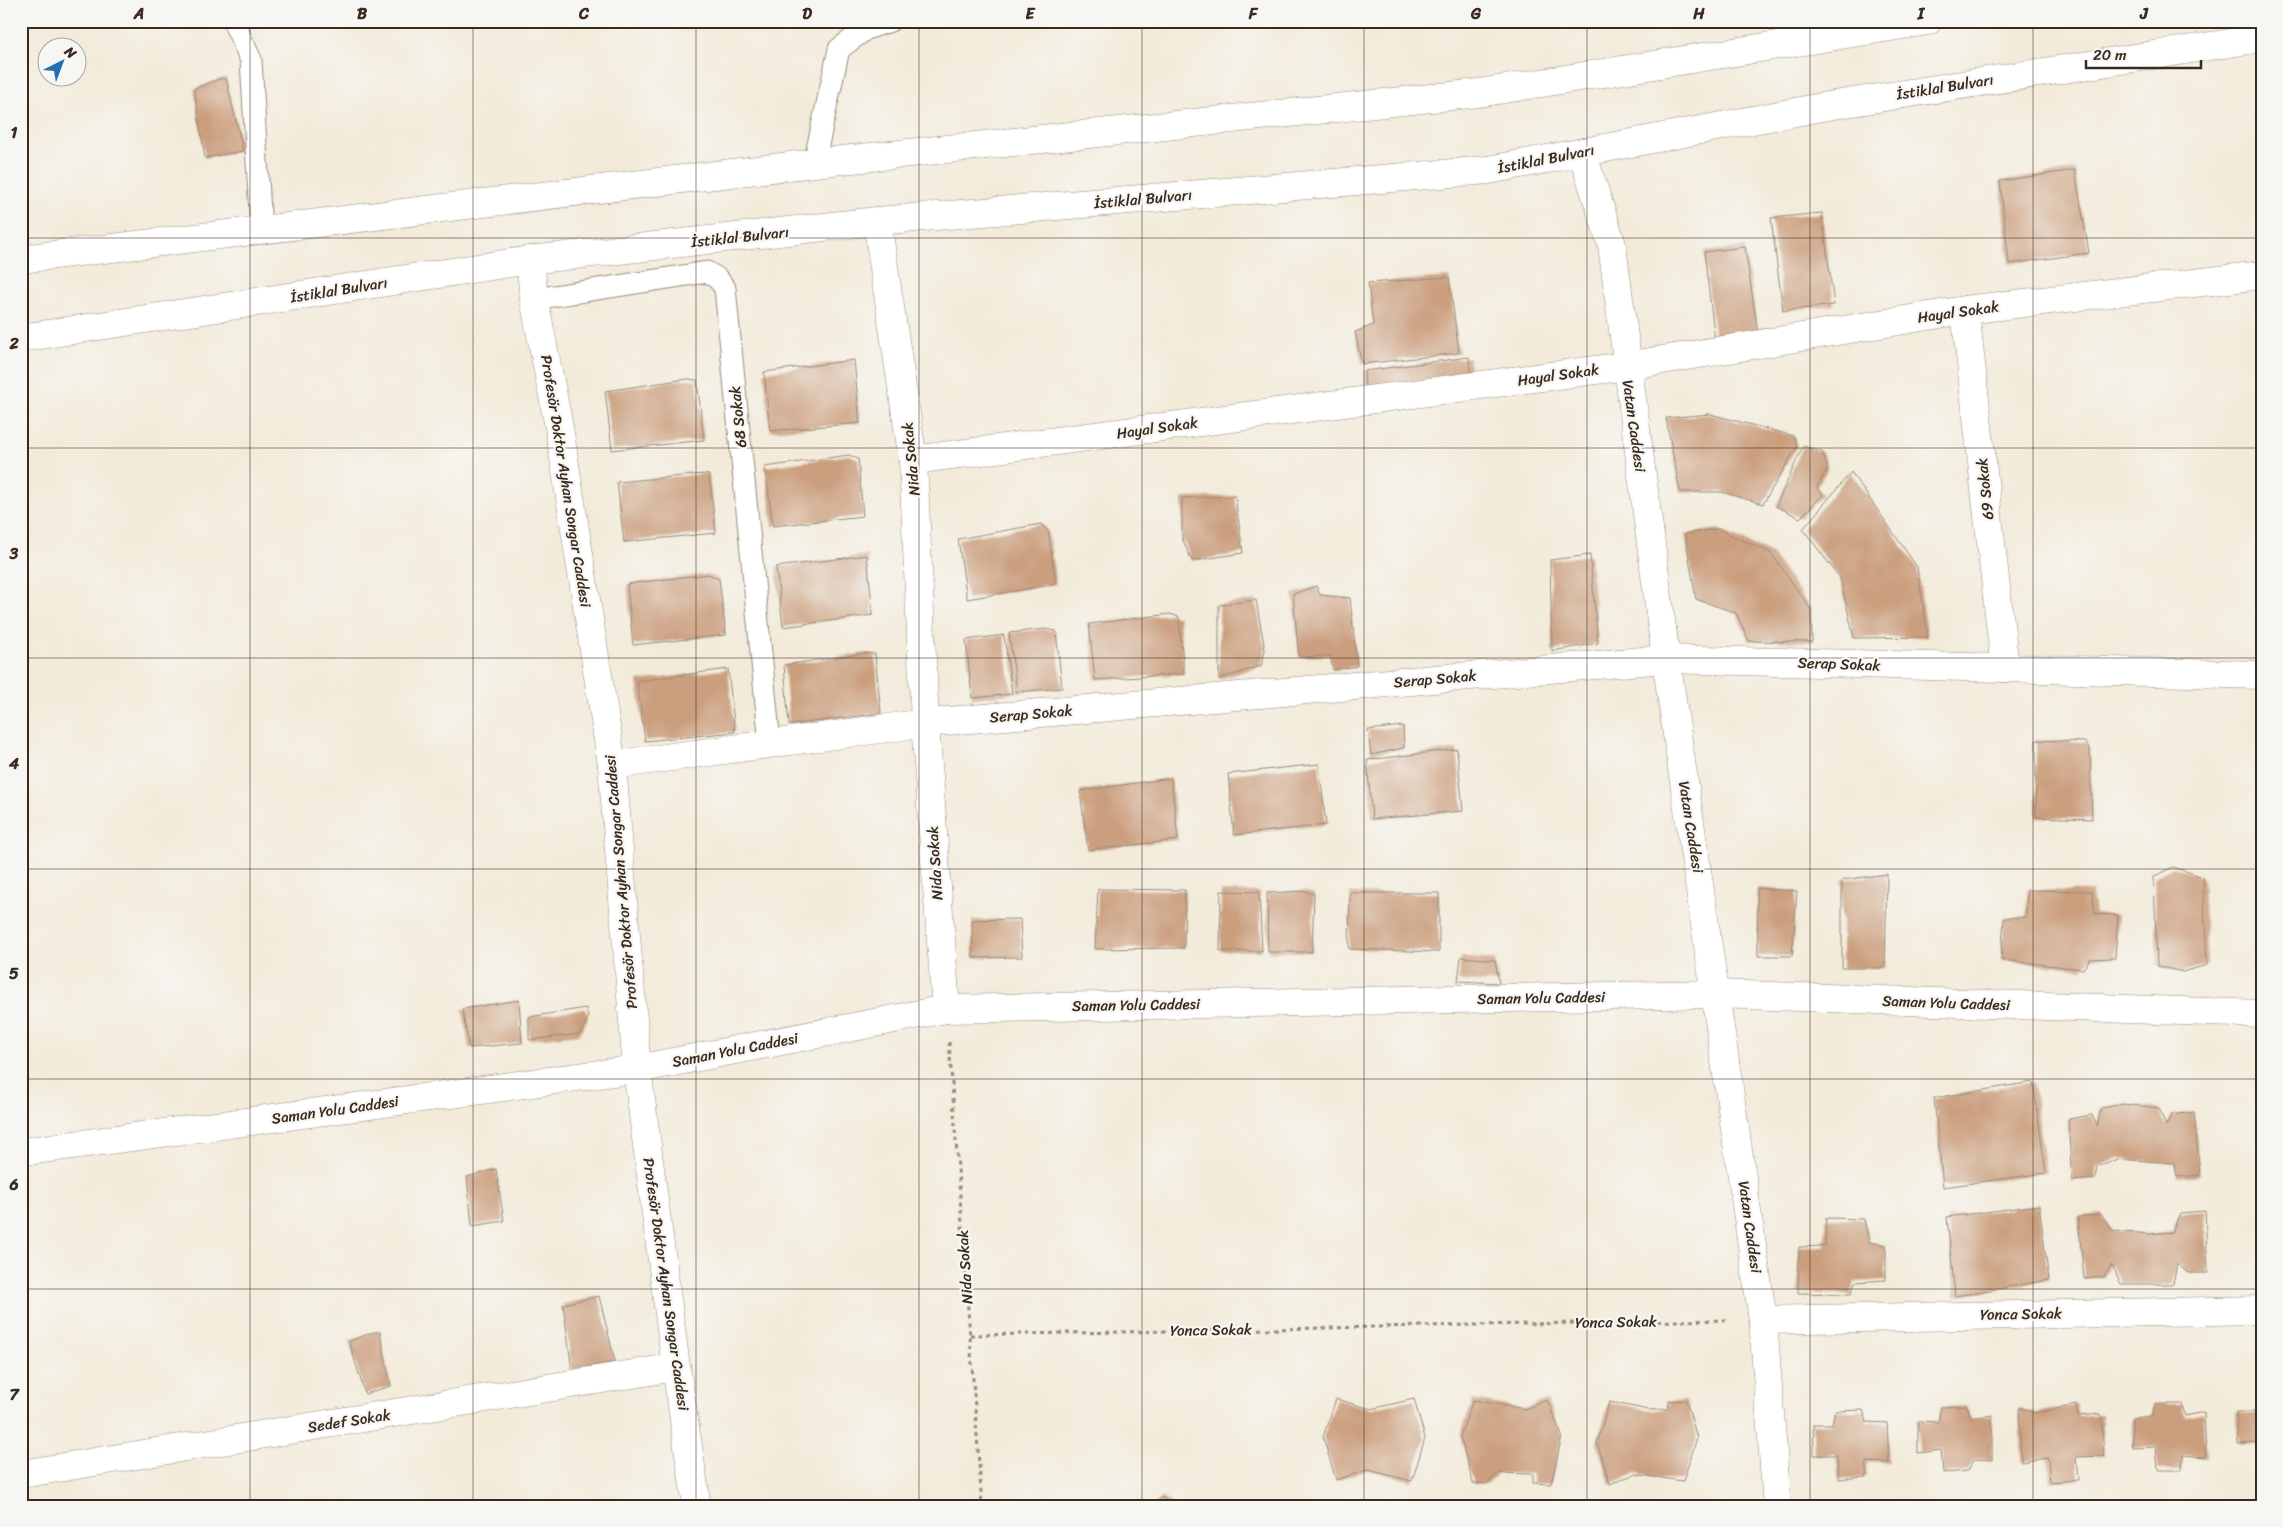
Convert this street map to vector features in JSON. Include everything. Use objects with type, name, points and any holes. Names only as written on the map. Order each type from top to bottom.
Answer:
[{"type":"street","points":[[21,259],[814,163],[1478,93],[1928,21]]},
{"type":"street","name":"İstiklal Bulvarı","points":[[21,338],[530,260],[877,222],[1489,170],[1826,106],[2262,38]]},
{"type":"street","name":"Vatan Caddesi","points":[[1582,152],[1612,245],[1626,366],[1666,659],[1763,1320],[1777,1506]]},
{"type":"street","name":"Nida Sokak","points":[[877,222],[914,460],[925,723],[946,1009]]},
{"type":"street","name":"Profesör Doktor Ayhan Songar Caddesi","points":[[530,260],[534,299],[559,427],[612,766],[638,1069],[676,1368],[697,1506]]},
{"type":"street","name":"Hayal Sokak","points":[[914,460],[1626,366],[1964,310],[2262,275]]},
{"type":"street","name":"69 Sokak","points":[[1964,310],[2005,668]]},
{"type":"street","name":"Serap Sokak","points":[[612,766],[925,723],[1666,659],[2262,675]]},
{"type":"street","name":"Saman Yolu Caddesi","points":[[21,1152],[638,1069],[946,1009],[1716,994],[2262,1014]]},
{"type":"street","name":"Yonca Sokak","points":[[1763,1320],[2262,1310]]},
{"type":"street","name":"Sedef Sokak","points":[[21,1474],[676,1368]]},
{"type":"lane","points":[[234,21],[251,60],[261,230]]},
{"type":"lane","points":[[814,163],[839,49],[866,28],[890,21]]},
{"type":"lane","name":"68 Sokak","points":[[534,299],[707,272],[717,278],[725,288],[770,744]]},
{"type":"path","name":"Nida Sokak","points":[[946,1009],[982,1506]]},
{"type":"path","name":"Yonca Sokak","points":[[970,1335],[1763,1320]]},
{"type":"building","points":[[226,78],[243,151],[205,158],[194,89]]},
{"type":"building","points":[[2075,170],[2089,253],[2009,264],[2000,181]]},
{"type":"building","points":[[1822,213],[1834,305],[1783,311],[1771,218]]},
{"type":"building","points":[[1745,247],[1758,333],[1715,340],[1704,252]]},
{"type":"building","points":[[1449,277],[1459,353],[1362,364],[1355,332],[1373,325],[1368,283]]},
{"type":"building","points":[[1469,357],[1471,383],[1365,387],[1364,371]]},
{"type":"building","points":[[854,360],[860,423],[770,431],[764,372]]},
{"type":"building","points":[[687,379],[697,380],[704,440],[612,450],[605,391]]},
{"type":"building","points":[[1710,414],[1794,436],[1797,447],[1763,504],[1722,492],[1680,492],[1666,418]]},
{"type":"building","points":[[1803,446],[1822,452],[1828,468],[1817,487],[1823,495],[1800,518],[1776,506]]},
{"type":"building","points":[[849,455],[858,459],[863,516],[773,526],[765,467]]},
{"type":"building","points":[[1851,472],[1917,567],[1928,637],[1854,638],[1840,578],[1803,529]]},
{"type":"building","points":[[709,475],[716,533],[624,542],[617,482]]},
{"type":"building","points":[[1235,496],[1243,553],[1192,561],[1182,538],[1182,498]]},
{"type":"building","points":[[1041,524],[1048,531],[1056,584],[967,599],[958,539]]},
{"type":"building","points":[[1718,529],[1771,553],[1811,609],[1812,642],[1749,641],[1736,613],[1696,599],[1685,534]]},
{"type":"building","points":[[867,555],[873,615],[783,627],[776,567]]},
{"type":"building","points":[[1590,555],[1598,643],[1552,651],[1550,560]]},
{"type":"building","points":[[708,574],[719,579],[726,635],[633,645],[627,584]]},
{"type":"building","points":[[1316,586],[1320,595],[1350,598],[1357,666],[1333,670],[1330,656],[1299,657],[1293,594]]},
{"type":"building","points":[[1256,600],[1265,650],[1261,666],[1219,679],[1219,605]]},
{"type":"building","points":[[1170,614],[1179,617],[1184,674],[1095,680],[1089,624]]},
{"type":"building","points":[[1045,629],[1056,631],[1062,688],[1017,692],[1009,633]]},
{"type":"building","points":[[1004,635],[1012,694],[972,698],[966,640]]},
{"type":"building","points":[[865,653],[875,654],[881,713],[789,725],[784,665]]},
{"type":"building","points":[[728,669],[735,732],[645,741],[637,681]]},
{"type":"building","points":[[1403,726],[1404,748],[1371,755],[1368,730]]},
{"type":"building","points":[[2036,740],[2085,742],[2090,749],[2092,819],[2036,817]]},
{"type":"building","points":[[1457,749],[1463,811],[1372,819],[1367,760]]},
{"type":"building","points":[[1319,764],[1326,825],[1234,835],[1228,774]]},
{"type":"building","points":[[1171,778],[1178,840],[1088,850],[1080,791]]},
{"type":"building","points":[[2173,867],[2203,877],[2207,965],[2183,972],[2157,966],[2154,877]]},
{"type":"building","points":[[1887,874],[1885,968],[1842,968],[1842,880]]},
{"type":"building","points":[[1757,888],[1797,891],[1792,956],[1758,956]]},
{"type":"building","points":[[1098,889],[1185,890],[1184,948],[1095,949]]},
{"type":"building","points":[[2027,890],[2092,891],[2095,914],[2118,915],[2115,958],[2090,959],[2083,969],[2001,960],[2004,918],[2026,917]]},
{"type":"building","points":[[1221,891],[1259,892],[1262,951],[1220,951]]},
{"type":"building","points":[[1305,891],[1314,894],[1312,952],[1268,952],[1267,893]]},
{"type":"building","points":[[1350,893],[1439,893],[1439,952],[1349,949]]},
{"type":"building","points":[[1020,919],[1022,957],[973,958],[972,920]]},
{"type":"building","points":[[1461,957],[1495,960],[1499,983],[1458,981]]},
{"type":"building","points":[[519,1000],[522,1043],[469,1048],[462,1009]]},
{"type":"building","points":[[586,1008],[588,1018],[580,1034],[529,1040],[529,1017]]},
{"type":"building","points":[[2033,1082],[2046,1173],[1943,1187],[1934,1098]]},
{"type":"building","points":[[2123,1104],[2159,1108],[2166,1126],[2171,1115],[2194,1112],[2200,1175],[2177,1177],[2175,1163],[2118,1159],[2097,1166],[2095,1179],[2072,1181],[2068,1119],[2092,1115],[2097,1126],[2101,1108]]},
{"type":"building","points":[[496,1169],[504,1221],[472,1226],[467,1177]]},
{"type":"building","points":[[2039,1205],[2049,1280],[1955,1296],[1947,1217]]},
{"type":"building","points":[[2205,1211],[2208,1273],[2188,1273],[2177,1264],[2173,1284],[2121,1284],[2111,1265],[2104,1277],[2084,1279],[2078,1217],[2101,1214],[2113,1231],[2150,1234],[2172,1232],[2180,1213]]},
{"type":"building","points":[[1826,1218],[1864,1219],[1869,1242],[1886,1245],[1886,1280],[1855,1282],[1851,1294],[1798,1293],[1799,1247],[1825,1246]]},
{"type":"building","points":[[599,1296],[615,1362],[572,1370],[563,1304]]},
{"type":"building","points":[[374,1332],[380,1332],[391,1386],[365,1394],[349,1341]]},
{"type":"building","points":[[1336,1399],[1371,1409],[1414,1399],[1425,1438],[1412,1481],[1368,1470],[1336,1480],[1323,1437]]},
{"type":"building","points":[[1473,1400],[1525,1409],[1547,1400],[1562,1436],[1551,1484],[1533,1483],[1533,1474],[1498,1473],[1487,1484],[1473,1483],[1460,1436]]},
{"type":"building","points":[[1686,1400],[1697,1438],[1683,1481],[1635,1474],[1610,1484],[1597,1443],[1609,1402],[1649,1410],[1668,1409],[1669,1401]]},
{"type":"building","points":[[2260,1401],[2262,1401],[2261,1459],[2259,1443],[2238,1444],[2236,1412],[2257,1412]]},
{"type":"building","points":[[2155,1404],[2182,1404],[2185,1416],[2204,1412],[2206,1457],[2183,1455],[2182,1470],[2158,1470],[2156,1447],[2133,1448],[2132,1418],[2152,1416]]},
{"type":"building","points":[[2076,1405],[2078,1416],[2101,1414],[2104,1456],[2076,1457],[2078,1480],[2050,1482],[2048,1458],[2021,1462],[2019,1407],[2035,1413]]},
{"type":"building","points":[[1967,1406],[1971,1418],[1992,1415],[1992,1460],[1974,1459],[1968,1471],[1943,1473],[1941,1450],[1918,1453],[1918,1421],[1938,1422],[1941,1407]]},
{"type":"building","points":[[1863,1410],[1867,1422],[1887,1423],[1889,1463],[1867,1462],[1866,1477],[1839,1479],[1837,1455],[1814,1455],[1813,1424],[1832,1424],[1835,1411]]},
{"type":"building","points":[[1161,1497],[1174,1504],[1174,1506],[1154,1506]]}]
